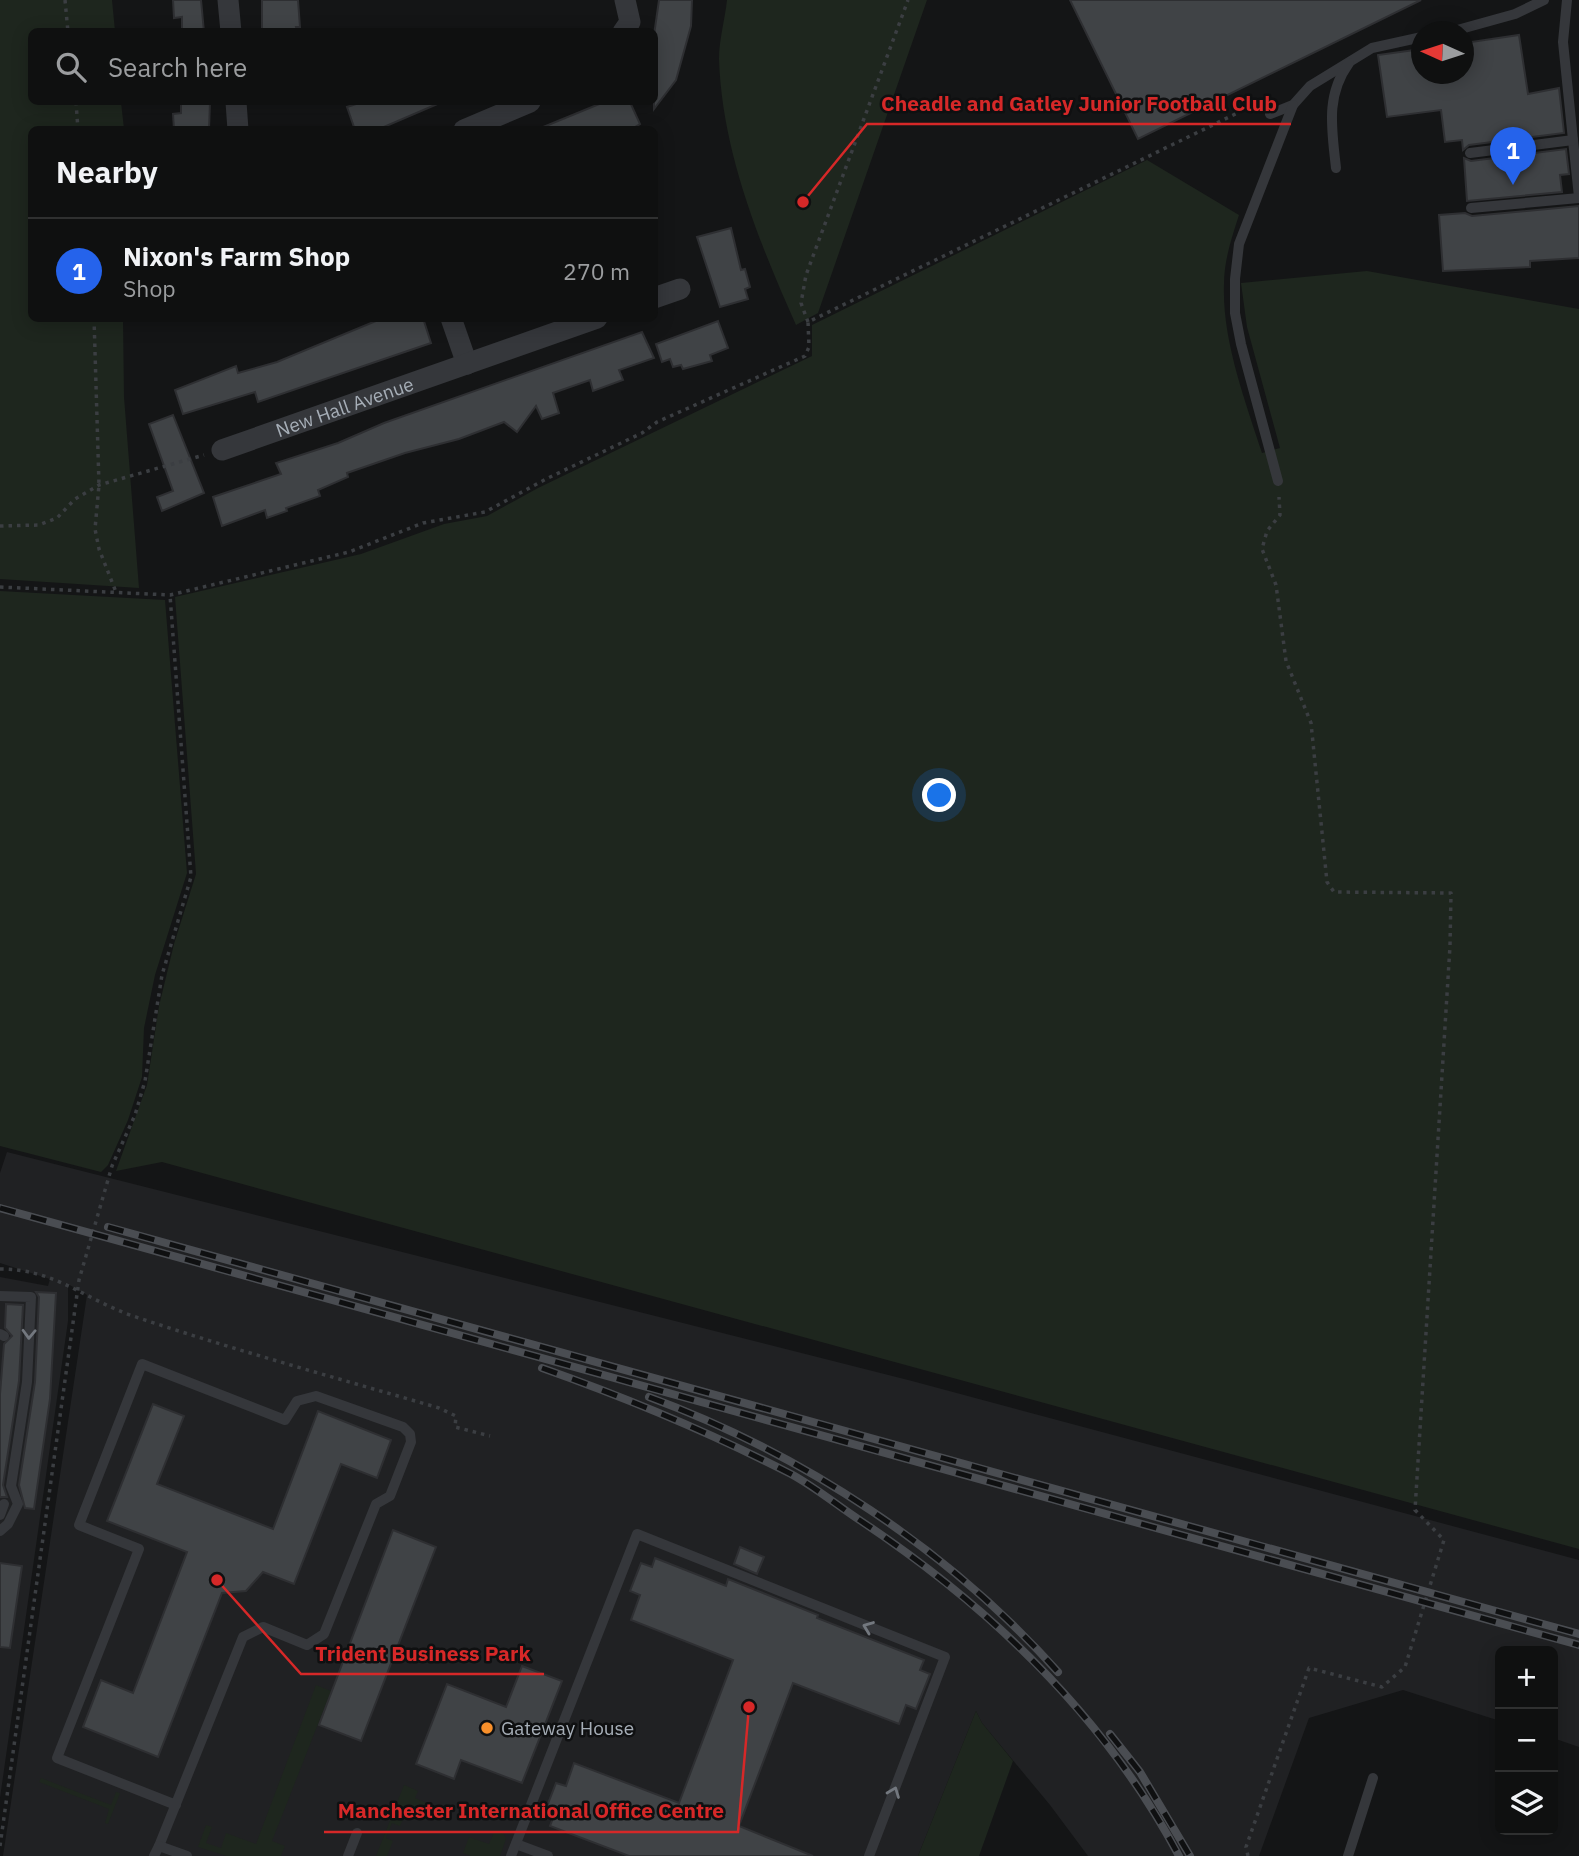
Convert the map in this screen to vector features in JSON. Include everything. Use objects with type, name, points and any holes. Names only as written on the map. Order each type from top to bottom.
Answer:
[{"type":"street","points":[[228,0],[231,28]]},
{"type":"street","points":[[625,0],[629,22],[625,28]]},
{"type":"street","points":[[236,105],[238,126]]},
{"type":"street","points":[[473,126],[523,105]]},
{"type":"street","points":[[658,297],[680,289]]},
{"type":"street","points":[[452,322],[467,365]]},
{"type":"street","name":"New Hall Avenue","points":[[222,450],[586,322]]},
{"type":"lane","points":[[1474,25],[1515,14],[1544,0]]},
{"type":"lane","points":[[1471,208],[1579,197],[1563,42],[1567,0]]},
{"type":"lane","points":[[1278,481],[1235,313],[1239,244],[1293,105],[1310,86],[1372,48],[1411,39]]},
{"type":"lane","points":[[1336,168],[1331,103],[1339,76],[1351,60]]},
{"type":"lane","points":[[1270,114],[1293,105]]},
{"type":"lane","points":[[1470,153],[1573,140]]},
{"type":"lane","points":[[0,1296],[31,1297],[27,1382],[11,1486],[18,1504],[8,1524],[0,1531]]},
{"type":"lane","points":[[176,1805],[57,1758],[139,1549],[79,1525],[142,1364],[285,1420],[297,1401],[316,1396],[403,1427],[410,1434],[411,1442],[390,1496],[376,1504],[324,1634],[307,1645],[263,1627],[243,1637],[176,1805],[157,1851],[187,1856]]},
{"type":"lane","points":[[511,1856],[637,1534],[945,1657],[869,1856]]},
{"type":"lane","points":[[1348,1856],[1373,1778]]},
{"type":"lane","points":[[348,1856],[357,1833]]},
{"type":"lane","points":[[516,1844],[548,1856]]},
{"type":"path","points":[[65,0],[68,28]]},
{"type":"path","points":[[0,587],[170,595],[349,552],[424,523],[485,513],[546,479],[642,433],[657,422],[804,356],[809,347],[808,322],[801,303],[806,275],[908,0]]},
{"type":"path","points":[[808,322],[1263,100]]},
{"type":"path","points":[[76,105],[78,126]]},
{"type":"path","points":[[94,322],[99,485],[95,529],[99,549],[116,593]]},
{"type":"path","points":[[0,526],[39,525],[57,518],[75,499],[99,485],[222,450]]},
{"type":"path","points":[[1248,1856],[1246,1847],[1309,1668],[1381,1687],[1405,1667],[1444,1540],[1415,1510],[1451,893],[1334,892],[1327,882],[1311,723],[1286,661],[1276,585],[1262,549],[1267,531],[1280,515],[1278,481]]},
{"type":"path","points":[[0,1846],[76,1322],[79,1280],[112,1166],[135,1115],[145,1081],[162,975],[191,877],[170,595]]},
{"type":"path","points":[[0,1269],[26,1269],[78,1288],[116,1310],[192,1336],[439,1408],[456,1416],[455,1427],[490,1436]]},
{"type":"shaded area","points":[[0,0],[112,0],[115,28],[28,28],[28,105],[121,105],[124,126],[28,126],[28,322],[123,322],[124,397],[139,588],[0,579]]},
{"type":"shaded area","points":[[727,0],[927,0],[818,313],[796,325],[756,229],[727,128],[719,59]]},
{"type":"shaded area","points":[[1147,160],[1239,215],[1225,266],[1224,305],[1236,370],[1262,453],[1280,448],[1247,327],[1241,283],[1367,271],[1579,309],[1579,1549],[162,1162],[116,1171],[147,1085],[159,1006],[174,944],[196,874],[175,597],[361,554],[444,524],[487,516],[538,488],[812,356],[812,325]]},
{"type":"shaded area","points":[[0,591],[165,600],[187,873],[155,975],[144,1028],[142,1077],[128,1120],[108,1165],[101,1172],[0,1146]]},
{"type":"shaded area","points":[[7,1152],[912,1381],[1579,1560],[1579,1747],[1558,1740],[1558,1646],[1495,1646],[1495,1719],[1403,1690],[1309,1718],[1259,1856],[1088,1856],[982,1723],[976,1711],[918,1856],[3,1856],[87,1295],[68,1284],[68,1321],[0,1798],[0,1277],[48,1286],[50,1279],[0,1263],[0,1173]]},
{"type":"shaded area","points":[[316,1685],[331,1691],[272,1841],[285,1846],[281,1856],[227,1856],[198,1847],[206,1825],[212,1827],[206,1843],[221,1848],[226,1833],[256,1844]]},
{"type":"shaded area","points":[[976,1711],[982,1723],[1013,1761],[979,1856],[918,1856]]},
{"type":"shaded area","points":[[41,1778],[111,1805],[116,1792],[120,1793],[108,1824],[105,1823],[109,1809],[39,1782]]},
{"type":"shaded area","points":[[404,1785],[418,1791],[415,1798],[427,1803],[421,1818],[406,1812],[400,1826],[392,1823],[386,1838],[393,1841],[387,1856],[376,1856]]},
{"type":"shaded area","points":[[495,1830],[504,1834],[506,1839],[500,1856],[471,1856],[463,1853],[469,1837],[489,1844]]},
{"type":"building","points":[[173,0],[201,0],[204,28],[182,28],[182,17],[174,18]]},
{"type":"building","points":[[262,0],[298,0],[300,27],[262,28]]},
{"type":"building","points":[[659,0],[692,0],[691,26],[676,80],[658,104],[658,28],[655,28]]},
{"type":"building","points":[[1070,0],[1421,0],[1138,139]]},
{"type":"building","points":[[1519,35],[1528,94],[1559,88],[1564,133],[1469,145],[1463,150],[1462,140],[1445,142],[1441,110],[1387,117],[1378,55],[1411,50],[1411,84],[1474,84],[1474,42]]},
{"type":"building","points":[[181,105],[210,105],[209,126],[174,126],[173,114],[181,113]]},
{"type":"building","points":[[435,105],[386,126],[354,126],[347,107]]},
{"type":"building","points":[[597,105],[631,105],[640,124],[637,126],[546,126]]},
{"type":"building","points":[[1566,149],[1569,174],[1560,175],[1562,192],[1467,201],[1464,158],[1471,161]]},
{"type":"building","points":[[1579,206],[1579,258],[1530,261],[1530,267],[1443,271],[1439,215],[1465,213],[1472,216]]},
{"type":"building","points":[[731,228],[741,270],[745,269],[750,287],[745,289],[748,299],[720,307],[697,237]]},
{"type":"building","points":[[718,321],[728,348],[710,355],[712,361],[683,369],[681,365],[673,367],[670,359],[662,362],[656,344]]},
{"type":"building","points":[[373,322],[424,322],[431,343],[258,402],[255,392],[183,414],[175,390],[236,366],[238,373],[277,362]]},
{"type":"building","points":[[642,332],[654,358],[619,370],[623,380],[593,391],[590,380],[553,393],[559,413],[542,419],[536,406],[517,432],[504,422],[459,439],[405,453],[347,473],[348,477],[318,490],[320,496],[286,508],[287,511],[267,518],[265,510],[222,526],[213,497],[281,474],[276,463]]},
{"type":"building","points":[[173,415],[204,493],[162,511],[157,497],[173,491],[149,424]]},
{"type":"building","points":[[36,1292],[56,1293],[50,1399],[34,1509],[25,1508],[19,1485],[35,1382],[39,1297]]},
{"type":"building","points":[[6,1304],[23,1305],[19,1381],[3,1485],[7,1497],[0,1497],[0,1394],[4,1344],[12,1336],[5,1328]]},
{"type":"building","points":[[153,1404],[184,1416],[157,1484],[273,1529],[318,1411],[391,1440],[377,1478],[341,1464],[294,1584],[263,1572],[246,1591],[222,1593],[158,1757],[83,1727],[101,1680],[133,1693],[187,1552],[107,1521]]},
{"type":"building","points":[[393,1530],[436,1547],[361,1741],[319,1725]]},
{"type":"building","points":[[740,1547],[764,1557],[757,1574],[734,1564]]},
{"type":"building","points":[[655,1558],[726,1586],[728,1579],[924,1660],[920,1670],[930,1674],[916,1709],[906,1705],[899,1724],[793,1683],[739,1826],[813,1856],[629,1856],[550,1826],[553,1818],[544,1814],[556,1783],[566,1786],[574,1763],[679,1803],[733,1660],[631,1620],[640,1595],[630,1591],[641,1563],[652,1567]]},
{"type":"building","points":[[0,1563],[22,1566],[10,1648],[0,1647]]},
{"type":"building","name":"Gateway House","points":[[522,1666],[562,1681],[522,1783],[461,1760],[454,1779],[416,1764],[447,1684],[506,1707]]},
{"type":"railway","points":[[0,1208],[1579,1645]]},
{"type":"railway","points":[[108,1227],[1579,1634]]},
{"type":"railway","points":[[542,1368],[668,1417],[791,1474],[909,1554],[999,1628],[1080,1712],[1117,1758],[1150,1806],[1179,1856]]},
{"type":"railway","points":[[649,1397],[763,1447],[870,1510],[921,1546],[970,1586],[1015,1627],[1058,1672]]},
{"type":"railway","points":[[1110,1734],[1140,1772],[1190,1856]]},
{"type":"place","name":"Nixon's Farm Shop","points":[[1513,185]]},
{"type":"place","name":"Cheadle and Gatley Junior Football Club","points":[[803,202]]},
{"type":"place","name":"Trident Business Park","points":[[217,1580]]},
{"type":"place","name":"Manchester International Office Centre","points":[[749,1707]]},
{"type":"place","name":"Gateway House","points":[[487,1728]]}]
